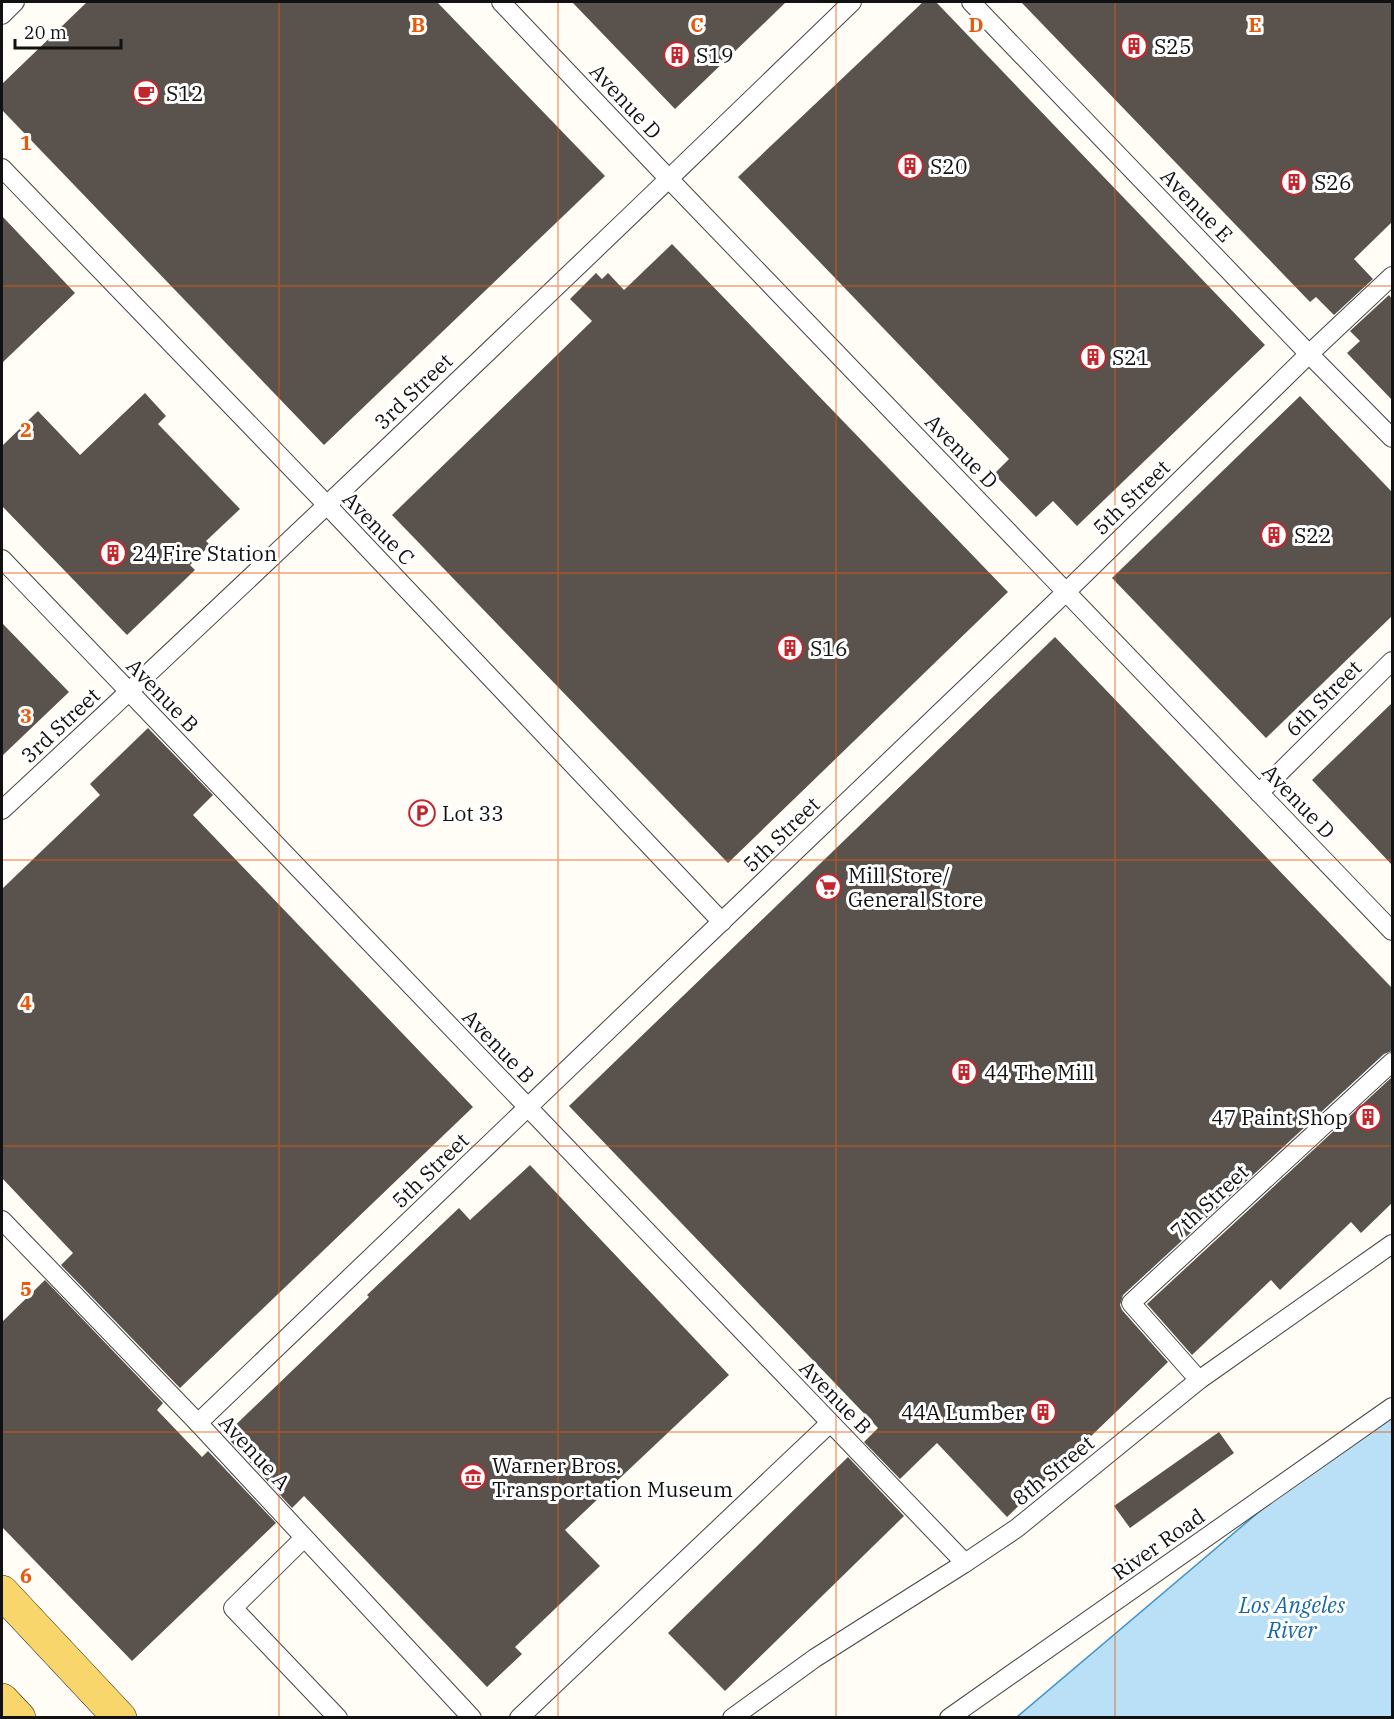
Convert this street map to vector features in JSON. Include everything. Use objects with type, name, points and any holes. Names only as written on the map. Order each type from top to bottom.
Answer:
[{"type":"main road","points":[[2,1592],[120,1718]]},
{"type":"main road","points":[[2,1700],[19,1718]]},
{"type":"lane","points":[[2,15],[15,2]]},
{"type":"lane","name":"Avenue D","points":[[501,2],[1392,931]]},
{"type":"lane","name":"3rd Street","points":[[2,810],[669,179],[852,2]]},
{"type":"lane","name":"Avenue E","points":[[971,2],[1392,438]]},
{"type":"lane","name":"Avenue C","points":[[2,168],[326,504],[722,922]]},
{"type":"lane","name":"5th Street","points":[[198,1423],[1066,592],[1392,276]]},
{"type":"lane","name":"Avenue B","points":[[2,560],[965,1563]]},
{"type":"lane","name":"6th Street","points":[[1259,793],[1392,661]]},
{"type":"lane","name":"7th Street","points":[[1199,1380],[1131,1303],[1392,1062]]},
{"type":"lane","name":"Avenue A","points":[[2,1220],[198,1423],[472,1718]]},
{"type":"lane","name":"8th Street","points":[[732,1718],[815,1658],[1017,1528],[1199,1380],[1392,1244]]},
{"type":"lane","name":"River Road","points":[[949,1718],[1392,1407]]},
{"type":"lane","points":[[519,1718],[830,1423]]},
{"type":"lane","points":[[304,1538],[233,1608],[338,1718]]},
{"type":"water","name":"Los Angeles River","points":[[1392,1399],[1392,1717],[1017,1717]]},
{"type":"building","points":[[87,2],[437,2],[605,176],[324,445],[2,110],[2,84]]},
{"type":"building","name":"S19","points":[[572,2],[786,2],[675,109]]},
{"type":"building","points":[[923,2],[936,2],[1265,345],[1077,526],[1053,501],[1036,517],[994,474],[1009,459],[738,177]]},
{"type":"building","name":"S26","points":[[1021,2],[1392,2],[1392,222],[1354,259],[1373,279],[1334,315],[1316,297],[1310,302]]},
{"type":"building","points":[[2,216],[75,293],[2,363]]},
{"type":"building","points":[[672,244],[1008,592],[728,863],[392,515],[592,321],[570,299],[596,273],[602,279],[608,273],[624,290]]},
{"type":"building","points":[[1389,295],[1392,299],[1392,400],[1347,353],[1360,341],[1350,331]]},
{"type":"building","points":[[145,393],[166,416],[158,424],[240,509],[206,541],[210,545],[190,565],[195,570],[127,635],[2,506],[2,446],[38,411],[80,455]]},
{"type":"building","name":"S22","points":[[1300,396],[1392,492],[1392,616],[1266,738],[1112,578]]},
{"type":"building","points":[[2,623],[69,692],[2,756]]},
{"type":"building","name":"44 The Mill","points":[[1055,637],[1392,988],[1392,1051],[1384,1054],[1123,1295],[1120,1305],[1122,1310],[1168,1362],[1007,1517],[937,1443],[900,1479],[864,1442],[878,1428],[569,1106]]},
{"type":"building","points":[[1392,703],[1392,865],[1312,780]]},
{"type":"building","points":[[148,728],[213,795],[193,815],[473,1107],[180,1388],[61,1265],[73,1253],[2,1178],[2,889],[100,795],[90,784]]},
{"type":"building","points":[[1392,1077],[1392,1203],[1361,1233],[1351,1222],[1280,1290],[1271,1280],[1192,1355],[1147,1304]]},
{"type":"building","points":[[530,1165],[729,1375],[565,1530],[600,1566],[515,1647],[522,1654],[487,1687],[304,1496],[292,1508],[225,1435],[459,1208],[470,1220]]},
{"type":"building","points":[[45,1280],[163,1403],[157,1410],[202,1457],[208,1451],[276,1523],[132,1661],[2,1527],[2,1322]]},
{"type":"building","points":[[1219,1432],[1234,1453],[1130,1528],[1114,1506]]},
{"type":"building","points":[[848,1457],[904,1516],[725,1691],[668,1633]]},
{"type":"place","name":"S25","points":[[1134,46]]},
{"type":"place","name":"S19","points":[[677,55]]},
{"type":"place","name":"S12","points":[[146,93]]},
{"type":"place","name":"S20","points":[[910,166]]},
{"type":"place","name":"S26","points":[[1294,182]]},
{"type":"place","name":"S21","points":[[1093,357]]},
{"type":"place","name":"S22","points":[[1274,535]]},
{"type":"place","name":"24 Fire Station","points":[[113,553]]},
{"type":"place","name":"S16","points":[[790,648]]},
{"type":"place","name":"Lot 33","points":[[422,813]]},
{"type":"place","name":"Mill Store/ General Store","points":[[828,887]]},
{"type":"place","name":"44 The Mill","points":[[964,1072]]},
{"type":"place","name":"47 Paint Shop","points":[[1368,1117]]},
{"type":"place","name":"44A Lumber","points":[[1043,1412]]},
{"type":"place","name":"Warner Bros. Transportation Museum","points":[[473,1477]]}]
